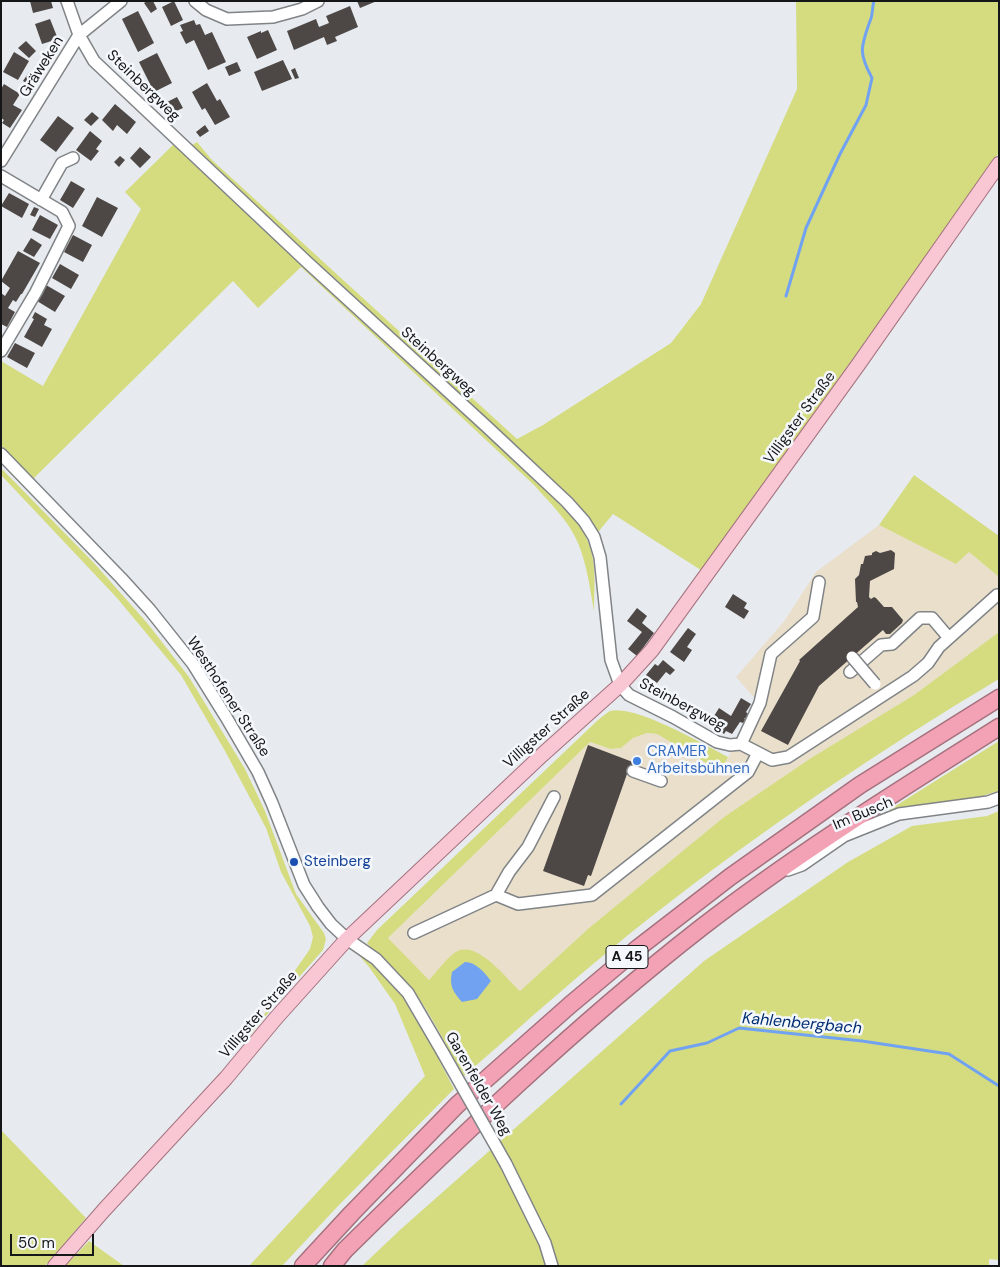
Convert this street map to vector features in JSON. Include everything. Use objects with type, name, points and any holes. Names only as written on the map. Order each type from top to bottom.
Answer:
[{"type":"highway","name":"A 45","points":[[303,1266],[457,1105],[638,948],[730,877],[860,785],[999,698]]},
{"type":"highway","name":"A 45","points":[[332,1266],[345,1250],[448,1149],[585,1025],[702,927],[867,810],[999,727]]},
{"type":"main road","name":"Villigster Straße","points":[[55,1266],[226,1078],[276,1018],[347,939],[542,755],[620,685],[652,650],[858,366],[999,164]]},
{"type":"street","name":"Steinbergweg","points":[[68,1],[79,35],[94,61],[307,262],[567,502],[584,521],[594,537],[600,557],[611,660],[620,685],[629,695],[717,742],[730,745],[741,744]]},
{"type":"street","name":"Gräweken","points":[[1,160],[79,35],[121,1]]},
{"type":"street","points":[[195,1],[206,10],[227,19],[273,17],[302,9],[318,1]]},
{"type":"street","points":[[42,200],[62,163],[73,158]]},
{"type":"street","points":[[1,176],[62,212],[69,226],[36,292],[1,351]]},
{"type":"street","name":"Westhofener Straße","points":[[1,454],[121,578],[150,610],[193,664],[258,772],[304,885],[331,924],[347,939]]},
{"type":"street","points":[[819,582],[812,617],[771,654],[760,703],[741,744],[772,760],[788,757],[913,676],[928,663],[939,646],[997,596]]},
{"type":"street","points":[[850,672],[881,645],[892,644],[920,618],[932,618],[949,638]]},
{"type":"street","points":[[852,657],[885,694]]},
{"type":"street","points":[[496,895],[518,904],[592,895],[748,772],[758,753]]},
{"type":"street","points":[[633,771],[661,781]]},
{"type":"street","points":[[414,933],[496,895],[509,872],[528,847],[554,797]]},
{"type":"street","name":"Im Busch","points":[[775,874],[802,864],[844,836],[900,814],[988,802],[999,798]]},
{"type":"street","name":"Garenfelder Weg","points":[[347,939],[376,959],[408,993],[506,1164],[545,1243],[552,1266]]},
{"type":"shaded area","name":"CRAMER Arbeitsbühnen","points":[[879,525],[956,564],[969,552],[999,577],[999,632],[914,695],[811,758],[724,817],[589,928],[520,991],[498,970],[455,953],[429,980],[387,939],[590,742],[611,749],[621,748],[633,738],[647,733],[657,734],[721,772],[756,700],[736,677],[785,620],[816,572]]},
{"type":"green space","points":[[796,1],[999,1],[999,153],[845,370],[751,514],[707,574],[613,514],[594,537],[586,519],[189,147],[197,142],[212,160],[517,439],[543,425],[671,343],[701,304],[797,89]]},
{"type":"green space","points":[[174,144],[567,509],[577,522],[589,545],[595,581],[594,611],[581,551],[574,535],[558,512],[534,485],[301,267],[258,308],[233,281],[33,479],[1,445],[1,361],[43,386],[141,209],[125,192]]},
{"type":"green space","points":[[1,468],[95,564],[148,624],[189,677],[245,769],[265,811],[296,894],[324,933],[326,939],[323,950],[247,1039],[310,949],[313,937],[310,926],[281,872],[266,828],[225,751],[181,675],[117,598],[1,475]]},
{"type":"green space","points":[[914,475],[999,536],[999,577],[969,552],[956,564],[879,525]]},
{"type":"green space","points":[[999,632],[999,679],[909,734],[821,792],[694,884],[604,955],[464,1076],[431,1017],[408,984],[367,943],[377,930],[598,720],[610,711],[621,710],[652,719],[728,757],[721,772],[657,734],[647,733],[633,738],[621,748],[611,749],[590,742],[388,938],[429,980],[453,954],[462,950],[471,950],[489,961],[520,991],[589,928],[724,817],[811,758],[914,695]]},
{"type":"green space","points":[[999,741],[999,791],[968,800],[925,804],[886,812]]},
{"type":"green space","points":[[999,811],[999,1260],[989,1259],[989,1266],[557,1266],[557,1260],[549,1238],[540,1241],[545,1266],[362,1266],[401,1229],[704,961],[848,862],[912,826],[987,816]]},
{"type":"green space","points":[[360,953],[406,996],[454,1089],[338,1206],[282,1266],[249,1266],[425,1076],[395,1004],[358,954]]},
{"type":"green space","points":[[1,1130],[86,1218],[45,1266],[1,1266]]},
{"type":"green space","points":[[89,1241],[124,1266],[65,1266]]},
{"type":"water","points":[[465,962],[469,962],[483,971],[491,981],[477,999],[462,1002],[452,988],[451,977],[452,972]]},
{"type":"building","points":[[30,1],[51,1],[53,8],[33,13]]},
{"type":"building","points":[[153,1],[157,9],[151,13],[144,3]]},
{"type":"building","points":[[174,1],[183,20],[171,26],[162,7]]},
{"type":"building","points":[[357,1],[377,1],[360,8]]},
{"type":"building","points":[[350,6],[358,27],[335,37],[337,41],[327,45],[324,37],[294,50],[287,31],[316,19],[319,27],[329,23],[326,16]]},
{"type":"building","points":[[138,11],[154,43],[138,52],[122,19]]},
{"type":"building","points":[[50,19],[58,39],[42,44],[35,24]]},
{"type":"building","points":[[194,20],[196,25],[200,24],[205,35],[212,32],[226,62],[208,70],[194,40],[186,44],[180,32],[183,31],[180,25]]},
{"type":"building","points":[[268,30],[277,50],[257,59],[247,37]]},
{"type":"building","points":[[26,41],[36,51],[29,58],[18,48]]},
{"type":"building","points":[[14,52],[29,61],[18,80],[3,72]]},
{"type":"building","points":[[157,53],[172,83],[154,92],[139,62]]},
{"type":"building","points":[[283,60],[292,79],[262,91],[254,72]]},
{"type":"building","points":[[237,62],[241,71],[229,76],[225,67]]},
{"type":"building","points":[[295,68],[299,78],[295,79],[291,70]]},
{"type":"building","points":[[29,72],[39,78],[33,87],[23,81]]},
{"type":"building","points":[[207,83],[217,101],[220,99],[230,117],[215,125],[205,108],[202,110],[192,92]]},
{"type":"building","points":[[4,84],[20,94],[13,105],[22,110],[10,128],[2,123],[4,120],[1,118],[1,89]]},
{"type":"building","points":[[177,97],[183,108],[172,113],[167,102]]},
{"type":"building","points":[[115,104],[136,122],[127,134],[117,125],[113,131],[102,120]]},
{"type":"building","points":[[92,112],[99,118],[91,126],[84,120]]},
{"type":"building","points":[[58,116],[74,128],[56,152],[40,140]]},
{"type":"building","points":[[205,125],[209,131],[200,137],[196,132]]},
{"type":"building","points":[[90,131],[102,141],[96,149],[99,151],[91,161],[76,150]]},
{"type":"building","points":[[140,147],[151,157],[140,168],[130,158]]},
{"type":"building","points":[[120,156],[125,160],[119,167],[114,162]]},
{"type":"building","points":[[71,181],[85,189],[73,208],[60,200]]},
{"type":"building","points":[[9,193],[29,204],[22,218],[1,206]]},
{"type":"building","points":[[97,197],[118,208],[102,237],[82,226]]},
{"type":"building","points":[[34,207],[39,209],[35,217],[30,215]]},
{"type":"building","points":[[40,215],[58,225],[50,239],[32,230]]},
{"type":"building","points":[[73,235],[92,245],[83,262],[64,252]]},
{"type":"building","points":[[31,238],[42,245],[34,257],[23,251]]},
{"type":"building","points":[[18,251],[40,263],[22,294],[16,302],[13,300],[8,308],[15,312],[7,327],[1,324],[1,293],[5,296],[10,288],[1,281]]},
{"type":"building","points":[[60,264],[79,275],[71,289],[52,278]]},
{"type":"building","points":[[46,285],[65,296],[55,312],[37,301]]},
{"type":"building","points":[[35,312],[47,319],[44,325],[52,329],[42,347],[24,337],[34,319],[32,318]]},
{"type":"building","points":[[15,343],[35,353],[27,368],[7,357]]},
{"type":"building","points":[[891,550],[895,553],[894,569],[870,581],[869,597],[871,599],[876,598],[884,607],[892,607],[903,620],[902,623],[890,634],[886,634],[883,630],[819,686],[788,745],[761,731],[799,660],[858,607],[855,579],[859,575],[865,556],[872,555],[876,551],[880,553]]},
{"type":"building","points":[[733,594],[747,603],[744,608],[749,611],[744,619],[725,607]]},
{"type":"building","points":[[637,608],[647,616],[642,623],[654,633],[637,656],[628,649],[642,632],[627,621]]},
{"type":"building","points":[[688,628],[696,634],[687,647],[692,650],[684,662],[670,652]]},
{"type":"building","points":[[663,660],[675,670],[670,675],[666,672],[657,683],[646,675],[655,664],[658,666]]},
{"type":"building","points":[[741,698],[751,704],[746,712],[748,714],[746,718],[744,718],[746,720],[743,723],[740,722],[732,734],[726,731],[724,734],[720,731],[722,728],[711,721],[719,708],[731,716]]},
{"type":"building","points":[[588,745],[638,764],[631,775],[627,774],[591,876],[588,875],[584,886],[543,871]]},
{"type":"waterway","points":[[786,296],[806,228],[840,154],[866,105],[872,78],[862,50],[872,16],[874,1]]},
{"type":"waterway","name":"Kahlenbergbach","points":[[621,1104],[670,1051],[707,1043],[739,1028],[862,1041],[949,1054],[999,1086]]},
{"type":"place","name":"CRAMER Arbeitsbühnen","points":[[637,761]]},
{"type":"place","name":"Steinberg","points":[[294,862]]}]
